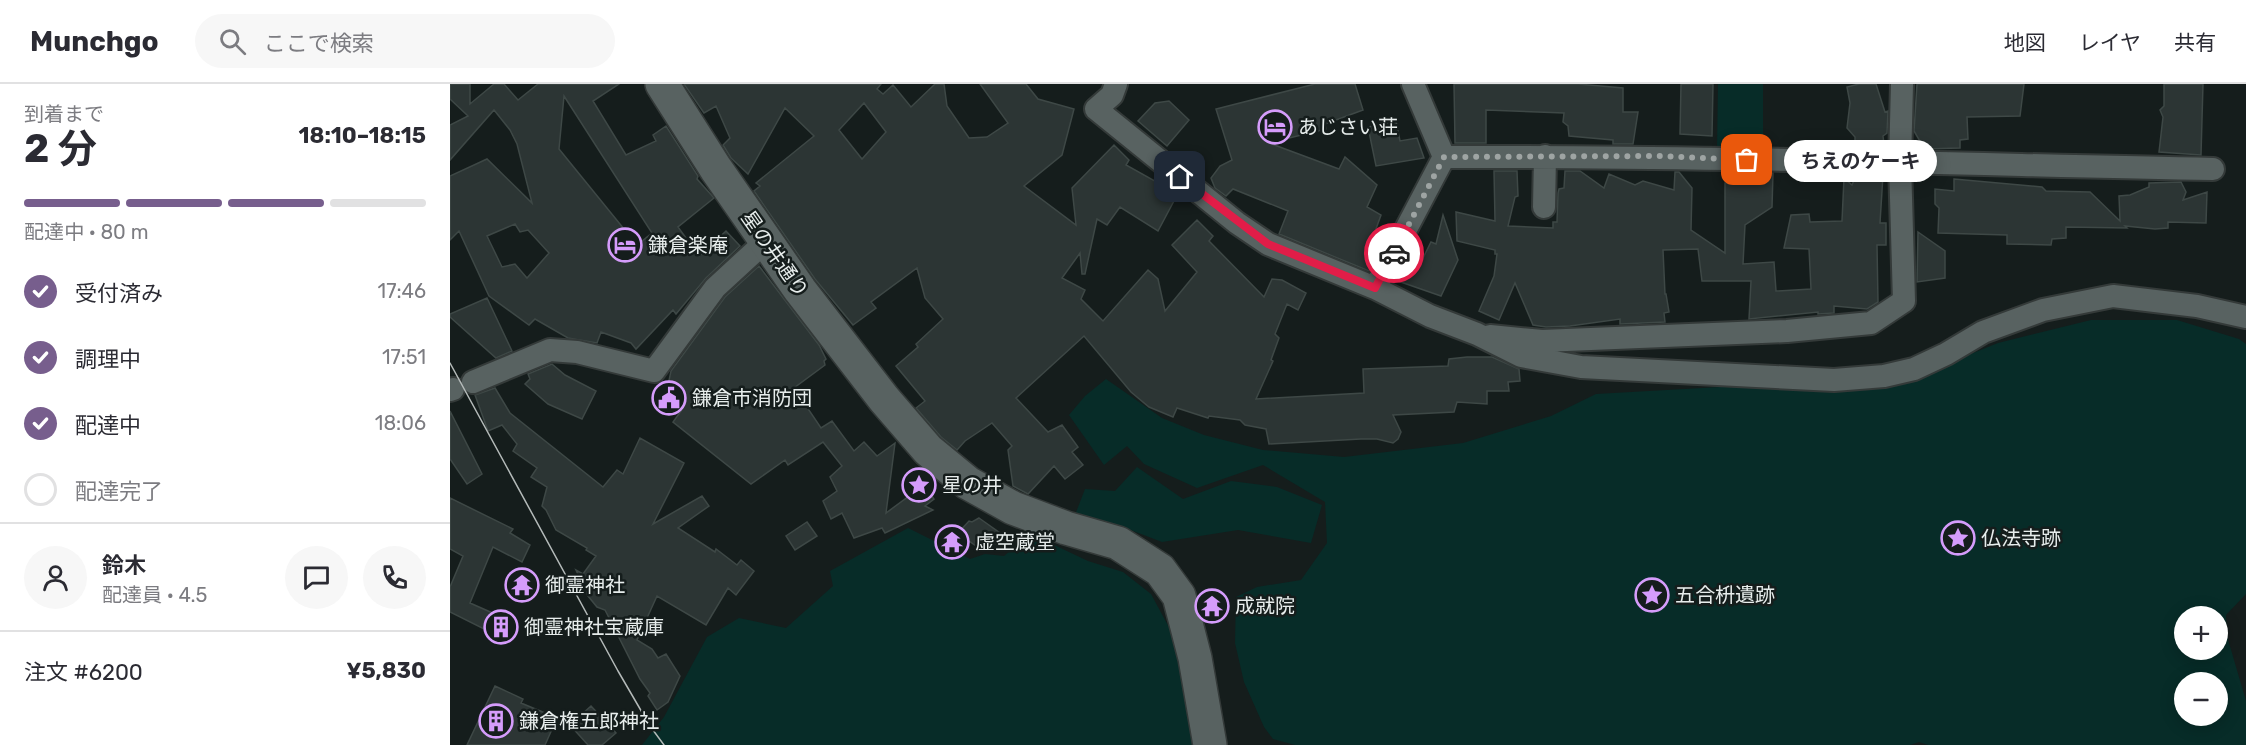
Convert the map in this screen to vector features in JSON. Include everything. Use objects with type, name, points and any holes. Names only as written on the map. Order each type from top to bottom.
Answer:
[{"type":"street","name":"星の井通り","points":[[662,84],[765,242],[898,416],[928,450],[968,483],[1013,508],[1066,528],[1118,543],[1160,570],[1179,596],[1195,658],[1210,745]]},
{"type":"street","points":[[1116,84],[1112,95],[1096,109],[1229,216],[1268,244],[1375,288],[1430,316],[1477,334],[1521,356],[1581,367],[1834,380],[1884,376],[1914,369],[1946,354],[1983,332],[2043,310],[2113,296],[2197,306],[2246,317]]},
{"type":"street","points":[[1413,84],[1444,157]]},
{"type":"street","points":[[1477,334],[1542,341],[1787,332],[1871,323],[1904,301],[1900,163],[1902,84]]},
{"type":"street","points":[[1544,207],[1545,156]]},
{"type":"street","points":[[1444,157],[1661,156],[2213,169]]},
{"type":"street","points":[[1375,288],[1444,157]]},
{"type":"street","points":[[459,387],[550,350],[577,352],[654,371],[715,288],[765,242]]},
{"type":"green space","points":[[1718,84],[1763,84],[1763,151],[1717,151]]},
{"type":"green space","points":[[2091,320],[2177,320],[2239,339],[2246,344],[2246,594],[2228,613],[2228,606],[2174,606],[2174,660],[2228,660],[2228,639],[2246,701],[2246,745],[1928,745],[1919,742],[1910,745],[1295,745],[1273,739],[1264,727],[1244,682],[1235,643],[1236,597],[1257,587],[1301,580],[1327,543],[1325,502],[1263,465],[1197,488],[1144,464],[1127,446],[1104,465],[1069,415],[1085,396],[1106,379],[1162,418],[1204,435],[1263,450],[1344,457],[1463,443],[1551,416],[1596,394],[1720,387],[1812,388],[1904,381],[1998,343]]},
{"type":"green space","points":[[1137,467],[1183,499],[1231,481],[1277,487],[1322,505],[1311,543],[1238,530],[1162,542],[1128,529],[1117,530],[1075,515],[1085,489],[1115,491]]},
{"type":"green space","points":[[908,528],[970,559],[985,554],[1004,556],[1031,534],[1088,561],[1123,572],[1151,594],[1171,631],[1194,693],[1201,745],[642,745],[664,717],[707,637],[739,618],[786,628],[833,586],[830,571]]},
{"type":"building","points":[[450,84],[470,84],[470,104],[494,84],[504,84],[518,100],[538,84],[619,84],[593,101],[626,155],[656,141],[653,135],[666,126],[698,176],[697,179],[714,198],[678,227],[699,256],[726,231],[740,246],[706,278],[676,314],[673,310],[636,349],[631,343],[601,332],[597,343],[568,338],[535,319],[529,325],[489,296],[459,231],[450,240],[450,176],[487,159],[532,203],[517,144],[510,130],[494,110],[450,160],[450,125],[468,116],[450,99]],"holes":[[[564,96],[652,233],[637,245],[559,149]],[[515,224],[520,232],[528,230],[549,253],[527,278],[515,264],[502,267],[487,236]]]},
{"type":"building","points":[[684,84],[881,84],[877,89],[883,94],[893,85],[911,107],[935,84],[944,84],[947,106],[969,138],[987,137],[1008,123],[980,84],[1026,84],[1038,99],[1074,109],[1062,155],[1024,186],[1076,225],[1072,188],[1114,145],[1129,160],[1126,165],[1171,190],[1169,195],[1175,199],[1158,231],[1120,207],[1107,225],[1097,219],[1085,274],[1082,274],[1080,253],[1062,278],[1085,290],[1081,299],[1103,321],[1148,270],[1158,279],[1165,311],[1197,272],[1172,245],[1197,220],[1213,236],[1209,241],[1264,297],[1272,279],[1282,280],[1306,293],[1298,310],[1287,304],[1275,334],[1279,338],[1271,360],[1273,361],[1256,399],[1364,393],[1363,369],[1448,366],[1449,359],[1467,357],[1492,357],[1519,369],[1520,381],[1508,382],[1509,391],[1487,391],[1487,404],[1457,402],[1454,412],[1393,415],[1401,432],[1393,443],[1377,439],[1361,439],[1269,444],[1266,429],[1245,425],[1240,420],[1209,416],[1208,418],[1177,408],[1173,417],[1149,407],[1131,392],[1084,336],[1016,398],[1048,432],[1062,425],[1078,447],[1072,452],[1083,465],[1065,479],[1054,466],[1028,494],[1013,486],[1008,450],[1012,446],[992,423],[965,441],[957,450],[941,437],[916,408],[925,401],[896,366],[918,347],[916,344],[943,319],[925,298],[917,268],[871,302],[876,308],[853,325],[815,279],[754,191],[760,186],[756,183],[814,136],[785,108],[748,174],[731,158],[723,145],[730,138],[716,106],[704,113]],"holes":[[[864,103],[886,132],[862,159],[839,130]]]},
{"type":"building","points":[[1315,84],[1355,84],[1363,110],[1325,124],[1326,129],[1269,143],[1339,169],[1345,157],[1377,185],[1367,207],[1381,215],[1372,240],[1382,245],[1369,271],[1279,234],[1288,211],[1233,189],[1226,196],[1215,188],[1211,178],[1220,166],[1232,160],[1216,109]]},
{"type":"building","points":[[1454,84],[1578,84],[1623,88],[1623,112],[1638,112],[1633,144],[1613,144],[1613,140],[1569,136],[1568,126],[1563,122],[1564,113],[1486,110],[1486,143],[1455,143]]},
{"type":"building","points":[[1681,84],[1713,84],[1712,136],[1680,134]]},
{"type":"building","points":[[1876,84],[1885,112],[1888,111],[1887,133],[1883,136],[1884,144],[1855,146],[1855,137],[1847,128],[1850,103],[1847,87]]},
{"type":"building","points":[[1917,84],[2024,84],[2020,116],[1967,117],[1968,139],[1960,140],[1960,148],[1922,149],[1914,131]]},
{"type":"building","points":[[2164,84],[2203,84],[2201,155],[2159,152],[2163,117],[2160,110],[2164,106]]},
{"type":"building","points":[[1169,101],[1189,120],[1167,146],[1138,121],[1155,103]]},
{"type":"building","points":[[1396,121],[1400,141],[1417,138],[1424,158],[1376,166],[1368,127]]},
{"type":"building","points":[[1494,171],[1517,171],[1518,196],[1515,197],[1508,226],[1553,228],[1553,222],[1557,222],[1558,193],[1559,189],[1564,188],[1565,171],[1580,171],[1604,188],[1609,174],[1635,185],[1643,181],[1674,190],[1675,172],[1679,172],[1692,188],[1691,230],[1725,253],[1725,183],[1733,183],[1732,173],[1773,173],[1772,207],[1745,225],[1743,264],[1774,262],[1776,291],[1811,289],[1809,249],[1784,248],[1791,215],[1809,214],[1810,222],[1842,221],[1844,178],[1852,185],[1855,178],[1883,175],[1880,223],[1886,223],[1886,245],[1877,245],[1878,302],[1867,309],[1834,306],[1834,313],[1818,314],[1818,312],[1749,319],[1751,281],[1702,281],[1698,249],[1663,250],[1665,294],[1669,312],[1664,313],[1665,322],[1620,324],[1620,319],[1570,326],[1533,325],[1515,283],[1499,320],[1479,311],[1494,276],[1497,254],[1495,250],[1457,241],[1456,212],[1495,221]]},
{"type":"building","points":[[1954,179],[2042,187],[2046,191],[2090,192],[2120,221],[2119,196],[2130,195],[2149,187],[2149,183],[2181,182],[2186,192],[2183,200],[2207,192],[2206,223],[2168,222],[2168,228],[2155,229],[2125,226],[2127,228],[2066,227],[2066,238],[2052,239],[2051,245],[2007,244],[2007,235],[1938,233],[1939,208],[1935,204],[1935,189],[1954,191]]},
{"type":"building","points":[[1443,215],[1458,260],[1441,296],[1395,280],[1403,263],[1418,268],[1431,242],[1436,244]]},
{"type":"building","points":[[1918,232],[1945,251],[1945,278],[1917,282]]},
{"type":"building","points":[[759,266],[819,345],[826,359],[825,365],[794,388],[821,428],[832,421],[854,451],[864,442],[877,456],[895,443],[886,513],[924,485],[934,499],[925,506],[933,510],[885,533],[882,528],[854,538],[842,513],[831,519],[823,501],[837,491],[830,477],[842,466],[823,442],[788,465],[785,460],[751,484],[673,422],[681,411],[661,401],[667,390],[671,371],[725,297]]},
{"type":"building","points":[[487,298],[512,351],[496,358],[450,317],[450,314]]},
{"type":"building","points":[[552,364],[565,375],[596,391],[582,419],[548,404],[525,384],[530,379],[528,374]]},
{"type":"building","points":[[495,388],[510,413],[603,487],[617,470],[623,474],[640,438],[684,463],[653,524],[702,496],[709,506],[678,528],[715,552],[716,549],[737,565],[741,560],[754,571],[736,595],[728,588],[706,625],[657,596],[637,640],[652,649],[658,658],[666,654],[680,676],[668,702],[657,710],[605,610],[597,607],[588,596],[576,570],[583,574],[596,556],[586,550],[587,548],[556,530],[542,506],[547,487],[531,477],[537,468],[513,451],[517,444],[502,425],[488,431],[475,395]]},
{"type":"building","points":[[450,411],[482,474],[467,484],[450,459]]},
{"type":"building","points":[[450,498],[513,529],[510,533],[530,545],[522,562],[493,547],[470,603],[513,622],[506,640],[450,612],[450,587],[463,556],[450,549]]},
{"type":"building","points":[[979,518],[1000,533],[996,538],[998,542],[983,551],[958,533],[969,521],[972,522]]},
{"type":"building","points":[[807,522],[817,536],[795,550],[786,536]]},
{"type":"building","points":[[495,686],[523,699],[521,703],[557,718],[545,745],[467,745]]},
{"type":"building","points":[[591,706],[616,733],[602,745],[588,745],[570,725]]},
{"type":"tram line","points":[[450,363],[618,671],[650,726],[664,745]]},
{"type":"way so far","points":[[1394,253],[1444,157],[1661,156],[1747,160]]},
{"type":"place","name":"あじさい荘","points":[[1275,127]]},
{"type":"place","name":"ちえのケーキ","points":[[1747,160]]},
{"type":"place","name":"鎌倉楽庵","points":[[625,245]]},
{"type":"place","name":"鎌倉市消防団","points":[[669,398]]},
{"type":"place","name":"星の井","points":[[919,485]]},
{"type":"place","name":"仏法寺跡","points":[[1958,538]]},
{"type":"place","name":"虚空蔵堂","points":[[952,542]]},
{"type":"place","name":"御霊神社","points":[[522,585]]},
{"type":"place","name":"五合枡遺跡","points":[[1652,595]]},
{"type":"place","name":"成就院","points":[[1212,606]]},
{"type":"place","name":"御霊神社宝蔵庫","points":[[501,627]]},
{"type":"place","name":"鎌倉権五郎神社","points":[[496,721]]},
{"type":"route","points":[[1180,177],[1237,223],[1268,244],[1375,288],[1394,253]]}]
